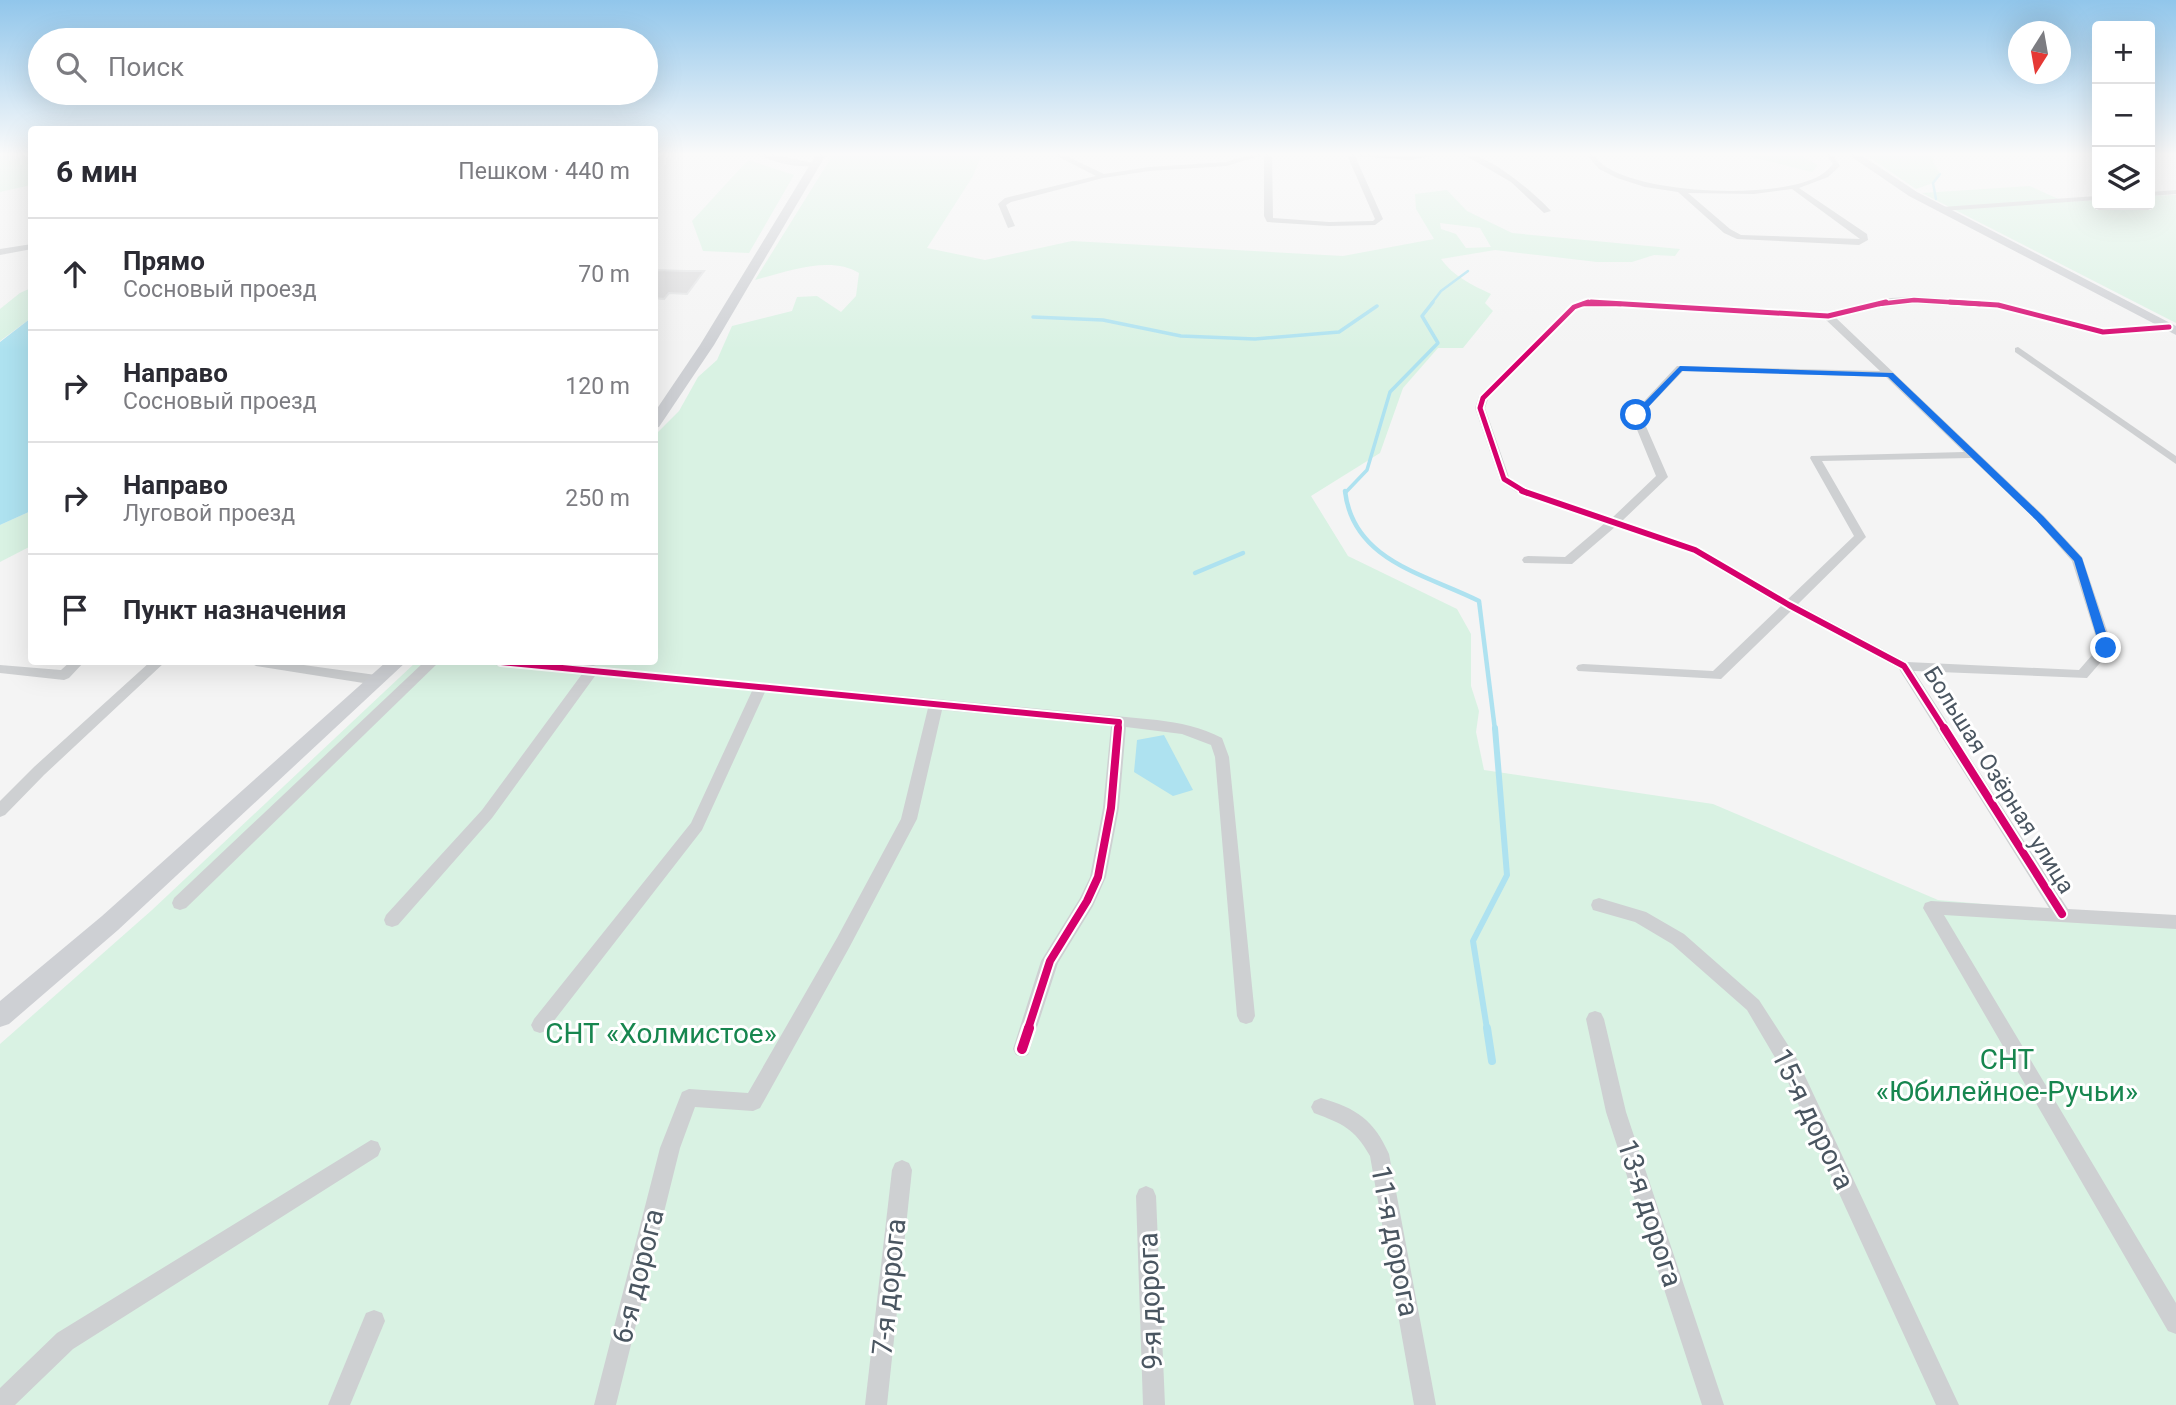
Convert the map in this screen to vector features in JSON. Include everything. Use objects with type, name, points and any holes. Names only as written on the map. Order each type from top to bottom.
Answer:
[{"type":"main road","points":[[658,418],[707,345],[782,219]]},
{"type":"main road","points":[[1960,219],[2172,329]]},
{"type":"main road","points":[[0,1016],[139,897],[394,665]]},
{"type":"street","points":[[1008,219],[1011,226]]},
{"type":"street","points":[[1269,219],[1329,224],[1375,223],[1379,219]]},
{"type":"street","points":[[1713,219],[1727,231],[1740,237],[1859,243],[1864,240],[1864,236],[1839,219]]},
{"type":"street","points":[[0,252],[28,247]]},
{"type":"street","name":"Большая Озёрная улица","points":[[2062,914],[1904,666],[1789,606],[1695,550],[1522,491],[1504,479],[1480,408],[1483,398],[1574,307],[1588,302],[1828,316],[1891,300],[1914,300],[2011,308],[2104,332],[2172,329]]},
{"type":"street","points":[[1828,316],[2040,518],[2078,560],[2106,648],[2081,675],[1904,666]]},
{"type":"street","points":[[2018,350],[2176,461]]},
{"type":"street","points":[[1528,560],[1568,561],[1662,477],[1636,415],[1680,368],[1890,374]]},
{"type":"street","points":[[1583,668],[1716,676],[1860,537],[1815,458],[1974,455]]},
{"type":"street","points":[[0,669],[64,675],[74,665]]},
{"type":"street","points":[[0,811],[39,771],[155,665]]},
{"type":"street","points":[[276,665],[376,680]]},
{"type":"street","points":[[180,903],[429,665]]},
{"type":"street","points":[[540,665],[1119,722],[1186,729],[1205,734],[1217,742],[1224,782],[1246,1016]]},
{"type":"street","points":[[392,920],[487,814],[593,669]]},
{"type":"street","points":[[540,1025],[697,826],[761,688]]},
{"type":"street","name":"6-я дорога","points":[[605,1405],[670,1148],[690,1098],[753,1102],[909,819],[936,706]]},
{"type":"street","points":[[1022,1049],[1049,961],[1087,901],[1098,877],[1111,808],[1119,722]]},
{"type":"street","name":"15-я дорога","points":[[1599,905],[1640,917],[1678,939],[1752,1005],[1790,1065],[1948,1405]]},
{"type":"street","points":[[2176,922],[1931,908],[2176,1322]]},
{"type":"street","name":"13-я дорога","points":[[1595,1018],[1616,1112],[1713,1405]]},
{"type":"street","name":"11-я дорога","points":[[1321,1107],[1346,1113],[1366,1130],[1379,1153],[1425,1405]]},
{"type":"street","points":[[0,1404],[65,1341],[371,1149]]},
{"type":"street","name":"7-я дорога","points":[[876,1405],[902,1170]]},
{"type":"street","name":"9-я дорога","points":[[1146,1196],[1154,1405]]},
{"type":"street","points":[[339,1405],[374,1321]]},
{"type":"green space","points":[[694,219],[769,219],[749,253],[703,251],[692,221]]},
{"type":"green space","name":"СНТ «Холмистое»","points":[[793,219],[946,219],[927,248],[985,260],[1072,241],[1343,256],[1434,239],[1422,219],[1482,219],[1512,233],[1680,249],[1675,256],[1654,255],[1632,262],[1597,262],[1495,250],[1441,259],[1457,275],[1491,294],[1485,303],[1493,311],[1463,348],[1438,348],[1403,388],[1380,453],[1311,496],[1348,556],[1457,609],[1471,634],[1471,686],[1479,711],[1476,732],[1484,770],[1713,804],[1938,900],[2176,921],[2176,1405],[0,1405],[0,1044],[152,910],[413,665],[658,665],[658,432],[679,411],[698,377],[717,360],[732,326],[792,311],[797,297],[817,296],[841,312],[856,296],[859,273],[835,265],[794,270],[755,280]],"holes":[[[1440,223],[1480,228],[1491,247],[1466,248],[1456,234],[1441,229]]]},
{"type":"green space","points":[[1972,219],[2176,219],[2176,323]]},
{"type":"green space","points":[[28,289],[28,320],[0,341],[0,309]]},
{"type":"green space","points":[[28,512],[28,548],[0,562],[0,525]]},
{"type":"water","points":[[28,320],[28,512],[0,525],[0,342]]},
{"type":"water","points":[[1164,735],[1193,790],[1173,796],[1134,772],[1137,740]]},
{"type":"building","points":[[658,270],[704,271],[687,294],[669,293],[664,299],[658,298]]},
{"type":"waterway","points":[[1431,304],[1441,291],[1468,271]]},
{"type":"waterway","points":[[1345,493],[1367,470],[1390,392],[1438,343],[1422,316],[1433,302]]},
{"type":"waterway","points":[[1033,317],[1103,320],[1181,336],[1255,339],[1339,332],[1377,306]]},
{"type":"waterway","points":[[1345,493],[1351,515],[1362,534],[1377,549],[1415,573],[1479,601],[1495,730]]},
{"type":"waterway","points":[[1195,573],[1243,553]]},
{"type":"waterway","points":[[1487,1029],[1473,941],[1507,875],[1495,728]]},
{"type":"waterway","points":[[1487,1028],[1492,1061]]},
{"type":"cycle path","points":[[2062,914],[1904,666],[1789,605],[1695,550],[1522,491],[1504,479],[1480,408],[1483,398],[1574,307],[1588,302],[1828,316],[1891,301],[1914,300],[1998,305],[2103,332],[2169,327]]},
{"type":"cycle path","points":[[532,665],[1119,722],[1111,808],[1098,877],[1087,901],[1050,961],[1022,1049]]},
{"type":"route","points":[[1636,415],[1680,368],[1890,374],[2040,518],[2078,560],[2106,648]]},
{"type":"park label","name":"СНТ «Юбилейное-Ручьи»","points":[[2007,1075]]}]
